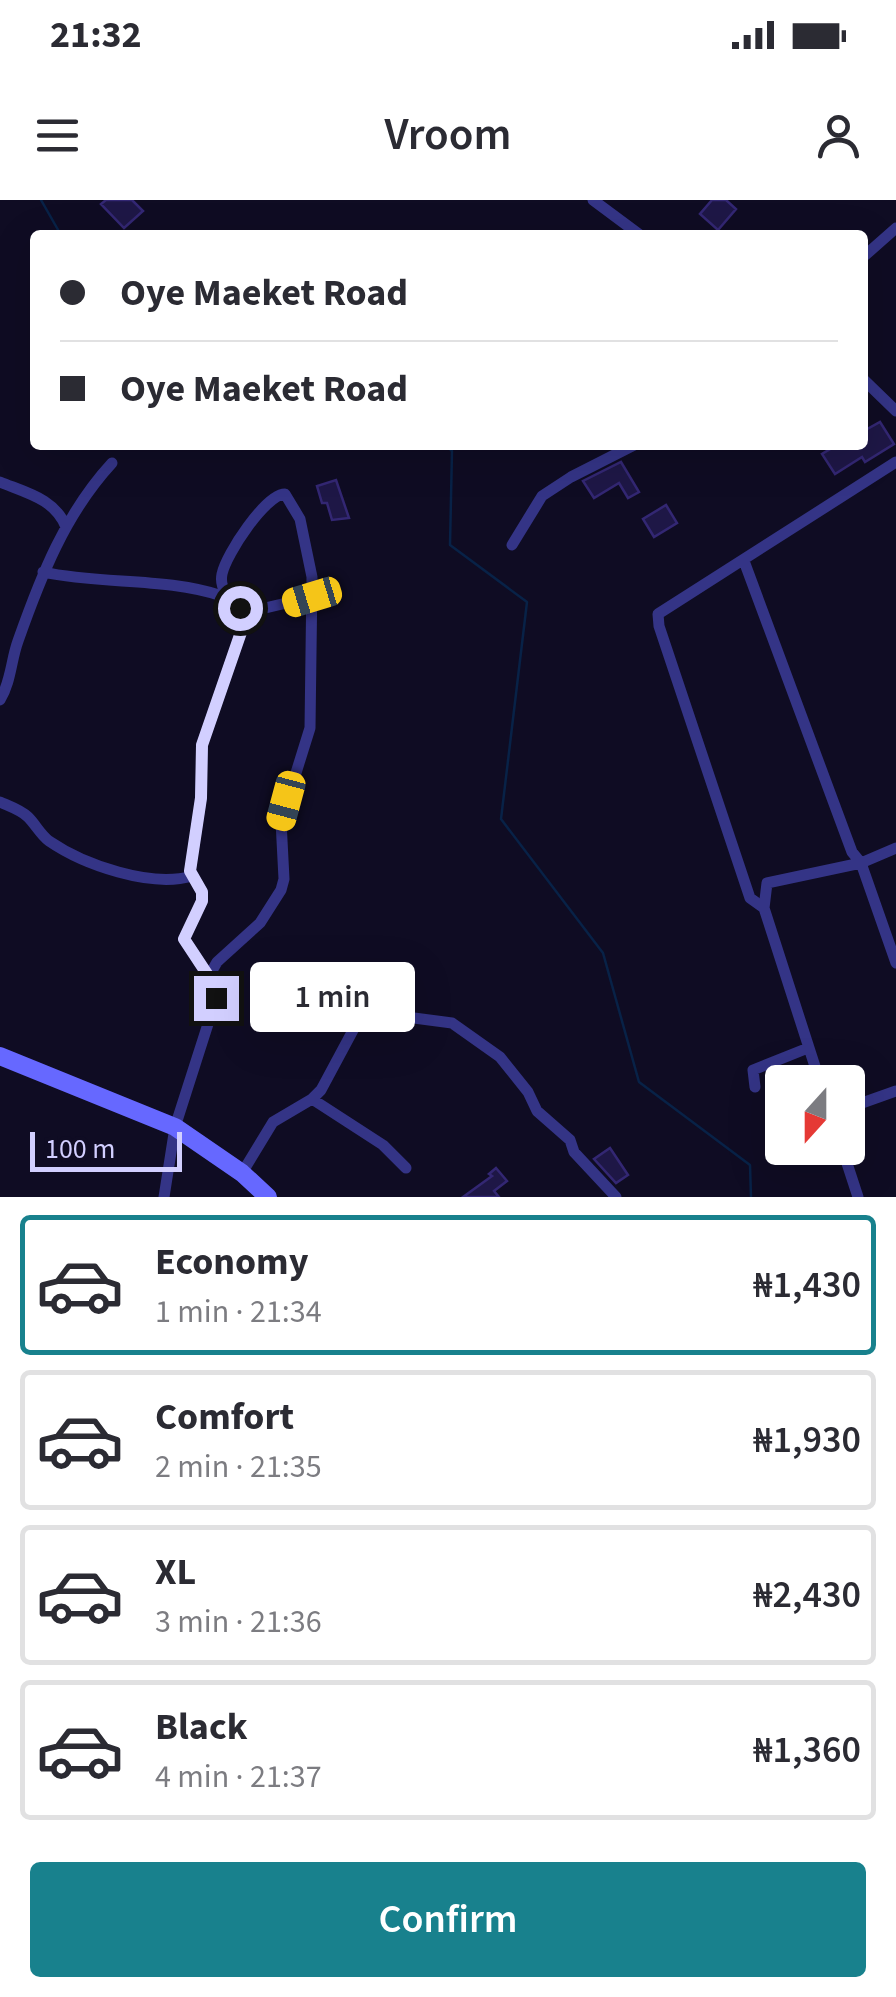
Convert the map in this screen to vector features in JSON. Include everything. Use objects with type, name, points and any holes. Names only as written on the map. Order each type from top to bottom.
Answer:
[{"type":"main road","points":[[0,1056],[176,1128],[242,1173],[268,1197]]},
{"type":"street","points":[[593,200],[633,230]]},
{"type":"street","points":[[868,253],[896,228]]},
{"type":"street","points":[[868,384],[896,410]]},
{"type":"street","points":[[512,545],[542,496],[571,476],[624,450]]},
{"type":"street","points":[[764,908],[750,898],[664,644],[658,614],[896,462]]},
{"type":"street","points":[[0,700],[43,572],[78,505],[112,463]]},
{"type":"street","points":[[0,482],[44,500],[58,510],[66,527]]},
{"type":"street","points":[[209,976],[217,962],[260,923],[283,884],[281,821],[310,728],[310,563],[300,518],[283,493],[258,513],[225,566],[222,582],[228,597]]},
{"type":"street","points":[[744,561],[896,963]]},
{"type":"street","points":[[43,572],[189,586],[228,597],[248,612]]},
{"type":"street","points":[[248,612],[312,597]]},
{"type":"street","points":[[164,1197],[176,1128],[214,1011],[215,986],[184,944],[202,901],[202,892],[190,871],[201,798],[202,745],[248,612]]},
{"type":"street","points":[[0,802],[28,817],[44,837],[86,860],[151,880],[175,882],[192,876]]},
{"type":"street","points":[[814,1065],[764,908],[767,884],[860,863],[896,848]]},
{"type":"street","points":[[242,1173],[273,1122],[312,1099],[327,1080],[352,1030],[366,1014],[452,1023],[500,1058],[528,1092],[536,1111],[570,1140],[574,1152],[616,1197]]},
{"type":"street","points":[[755,1087],[753,1070],[808,1048]]},
{"type":"street","points":[[865,1102],[896,1091]]},
{"type":"street","points":[[312,1099],[383,1144],[406,1168]]},
{"type":"street","points":[[848,1165],[858,1197]]},
{"type":"building","points":[[106,200],[132,200],[143,211],[124,228],[101,204]]},
{"type":"building","points":[[712,200],[726,200],[736,209],[718,230],[700,214]]},
{"type":"building","points":[[880,422],[894,444],[835,474],[822,454],[829,450],[868,450],[868,429]]},
{"type":"building","points":[[621,462],[639,492],[628,498],[619,483],[594,498],[583,481]]},
{"type":"building","points":[[336,480],[349,518],[332,520],[317,486]]},
{"type":"building","points":[[666,505],[677,523],[654,537],[643,519]]},
{"type":"building","points":[[610,1148],[628,1175],[616,1183],[594,1159]]},
{"type":"building","points":[[496,1168],[507,1181],[494,1191],[499,1197],[463,1197],[492,1176],[489,1174]]},
{"type":"waterway","points":[[41,200],[58,230]]},
{"type":"waterway","points":[[451,450],[450,545],[527,602],[501,819],[603,953],[639,1082],[750,1165],[751,1197]]},
{"type":"route","points":[[216,998],[215,986],[184,939],[202,901],[202,892],[190,871],[201,798],[202,745],[248,612],[240,608]]}]
